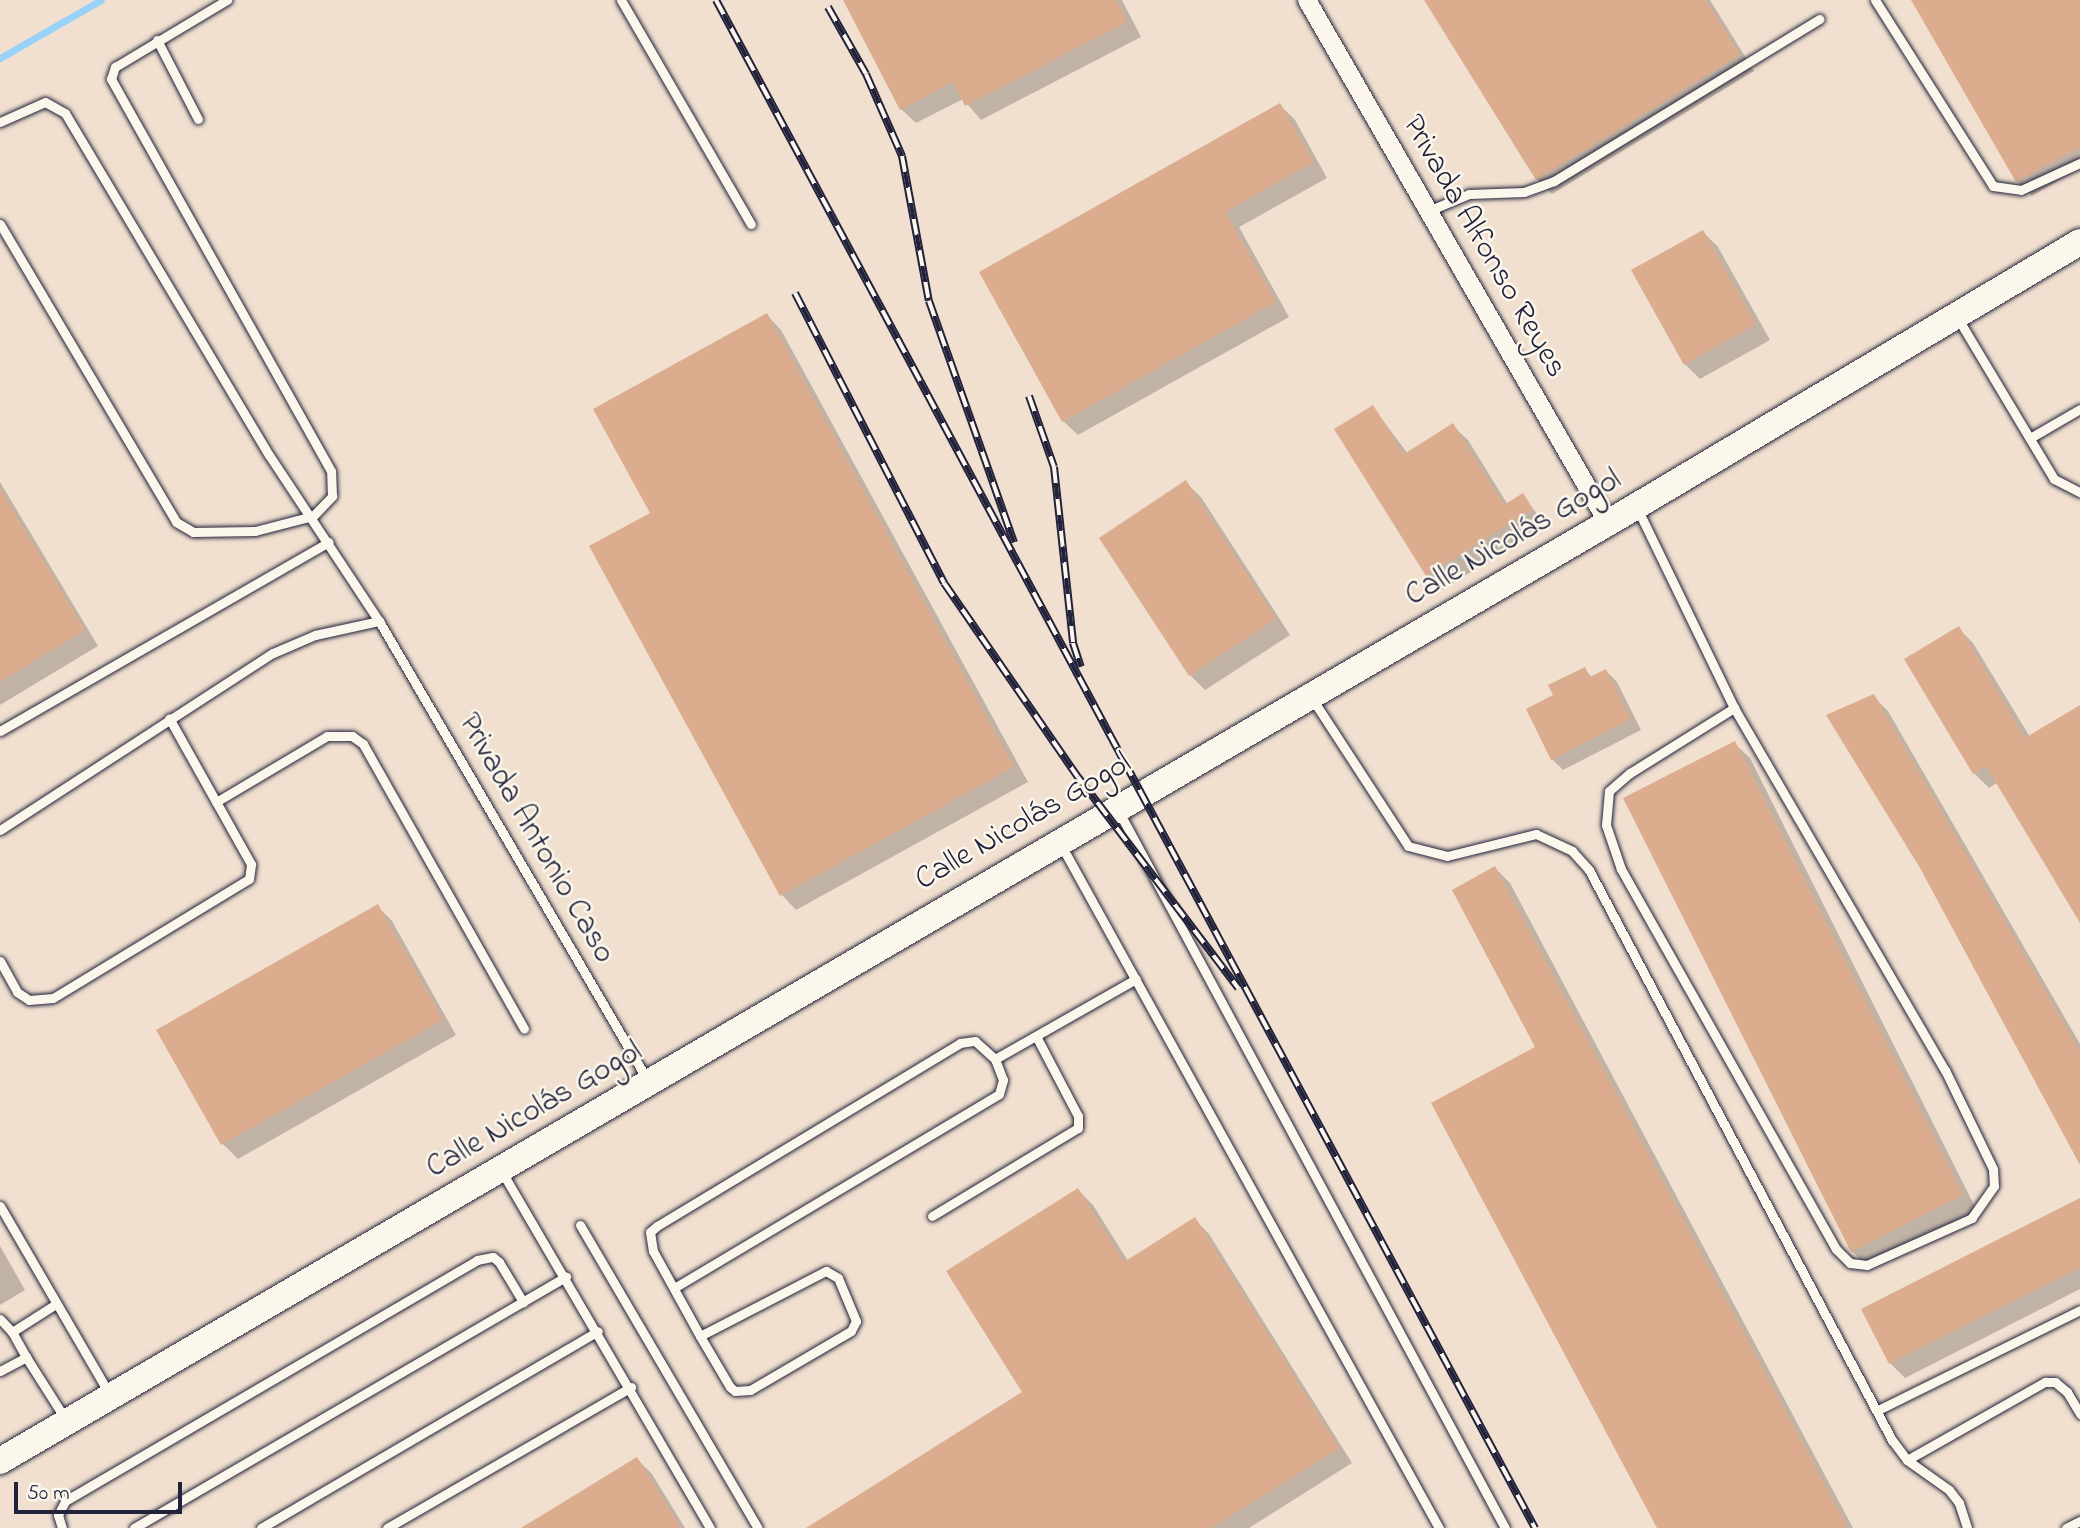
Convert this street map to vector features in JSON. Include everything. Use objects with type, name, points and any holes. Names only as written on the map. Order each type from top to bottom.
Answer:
[{"type":"street","name":"Privada Alfonso Reyes","points":[[1307,0],[1608,523]]},
{"type":"street","name":"Calle Nicolás Gogol","points":[[0,1461],[501,1170],[1116,807],[1608,523],[2080,242]]},
{"type":"lane","points":[[0,224],[176,522],[193,532],[242,531],[313,516],[332,496],[331,471],[112,84],[115,68],[157,40],[227,0]]},
{"type":"lane","points":[[621,0],[751,225]]},
{"type":"lane","points":[[1875,0],[1993,186],[2021,190],[2080,163]]},
{"type":"lane","points":[[1428,211],[1469,194],[1524,192],[1555,181],[1819,19]]},
{"type":"lane","points":[[157,40],[198,119]]},
{"type":"lane","name":"Privada Antonio Caso","points":[[0,122],[46,102],[65,113],[269,455],[313,516],[379,621],[649,1083]]},
{"type":"lane","points":[[1956,316],[2054,479],[2080,492]]},
{"type":"lane","points":[[2030,438],[2080,409]]},
{"type":"lane","points":[[1636,506],[1734,708],[1945,1070],[1993,1168],[1994,1186],[1972,1218],[1867,1265],[1850,1263],[1836,1249],[1621,869],[1606,825],[1609,791],[1630,773],[1734,708]]},
{"type":"lane","points":[[0,731],[329,542]]},
{"type":"lane","points":[[0,830],[273,653],[315,635],[379,621]]},
{"type":"lane","points":[[1311,695],[1408,846],[1447,856],[1536,834],[1572,851],[1589,870],[1878,1410],[1907,1460],[1949,1490],[1959,1503],[1967,1528]]},
{"type":"lane","points":[[0,961],[17,992],[29,1000],[54,998],[249,879],[251,864],[169,718]]},
{"type":"lane","points":[[216,802],[327,736],[352,736],[363,744],[524,1030]]},
{"type":"lane","points":[[1116,807],[1505,1528]]},
{"type":"lane","points":[[1058,841],[1439,1528]]},
{"type":"lane","points":[[995,1059],[1136,979]]},
{"type":"lane","points":[[932,1216],[1078,1128],[1078,1116],[1036,1036]]},
{"type":"lane","points":[[674,1288],[999,1094],[1003,1080],[995,1059],[975,1041],[960,1043],[657,1226],[649,1241],[674,1288],[700,1336],[730,1387],[742,1392],[851,1331],[856,1321],[838,1278],[826,1271],[700,1336]]},
{"type":"lane","points":[[501,1170],[631,1387],[710,1528]]},
{"type":"lane","points":[[0,1206],[111,1397]]},
{"type":"lane","points":[[580,1225],[758,1528]]},
{"type":"lane","points":[[62,1528],[58,1515],[65,1501],[477,1260],[493,1257],[499,1262],[523,1302]]},
{"type":"lane","points":[[134,1528],[566,1277]]},
{"type":"lane","points":[[12,1332],[56,1304]]},
{"type":"lane","points":[[1878,1410],[2080,1310]]},
{"type":"lane","points":[[0,1319],[12,1332],[68,1422]]},
{"type":"lane","points":[[261,1528],[598,1331]]},
{"type":"lane","points":[[0,1371],[26,1357]]},
{"type":"lane","points":[[1907,1460],[2045,1382],[2055,1382],[2067,1392],[2080,1414]]},
{"type":"lane","points":[[387,1528],[631,1387]]},
{"type":"lane","points":[[2066,1528],[2080,1521]]},
{"type":"shaded area","points":[[0,0],[2080,0],[2080,1528],[0,1528]]},
{"type":"building","points":[[843,0],[1116,0],[1127,22],[965,106],[953,82],[900,110]]},
{"type":"building","points":[[1424,0],[1706,0],[1740,55],[1536,180]]},
{"type":"building","points":[[1911,0],[2080,0],[2080,147],[2016,182]]},
{"type":"building","points":[[1280,103],[1314,162],[1225,212],[1276,302],[1062,422],[979,272]]},
{"type":"building","points":[[1703,230],[1756,324],[1684,365],[1631,270]]},
{"type":"building","points":[[767,313],[1014,767],[780,896],[589,546],[650,513],[593,409]]},
{"type":"building","points":[[1373,405],[1404,454],[1453,423],[1504,505],[1523,493],[1533,509],[1426,576],[1334,429]]},
{"type":"building","points":[[1186,480],[1276,619],[1189,676],[1099,538]]},
{"type":"building","points":[[0,489],[85,630],[0,682]]},
{"type":"building","points":[[1959,626],[2025,738],[2080,705],[2080,923],[1986,766],[1973,774],[1904,659]]},
{"type":"building","points":[[1585,667],[1590,677],[1606,669],[1631,719],[1551,760],[1526,709],[1553,695],[1548,685]]},
{"type":"building","points":[[1874,694],[2080,1052],[2080,1165],[1920,868],[1826,715]]},
{"type":"building","points":[[1735,741],[1963,1195],[1851,1252],[1623,798]]},
{"type":"building","points":[[1495,866],[1848,1528],[1657,1528],[1431,1103],[1535,1047],[1452,890]]},
{"type":"building","points":[[378,904],[443,1020],[221,1145],[156,1030]]},
{"type":"building","points":[[1078,1188],[1124,1262],[1195,1217],[1339,1448],[1211,1528],[806,1528],[1022,1392],[946,1271]]},
{"type":"building","points":[[2080,1198],[2080,1267],[1889,1364],[1861,1309]]},
{"type":"building","points":[[637,1457],[681,1528],[521,1528]]},
{"type":"waterway","points":[[0,58],[101,0]]},
{"type":"railway","points":[[716,0],[1535,1528]]},
{"type":"railway","points":[[828,7],[866,74],[902,156],[929,301],[1014,542]]},
{"type":"railway","points":[[795,293],[944,583],[1078,777],[1238,988]]},
{"type":"railway","points":[[1029,396],[1054,467],[1073,643],[1081,667]]}]
